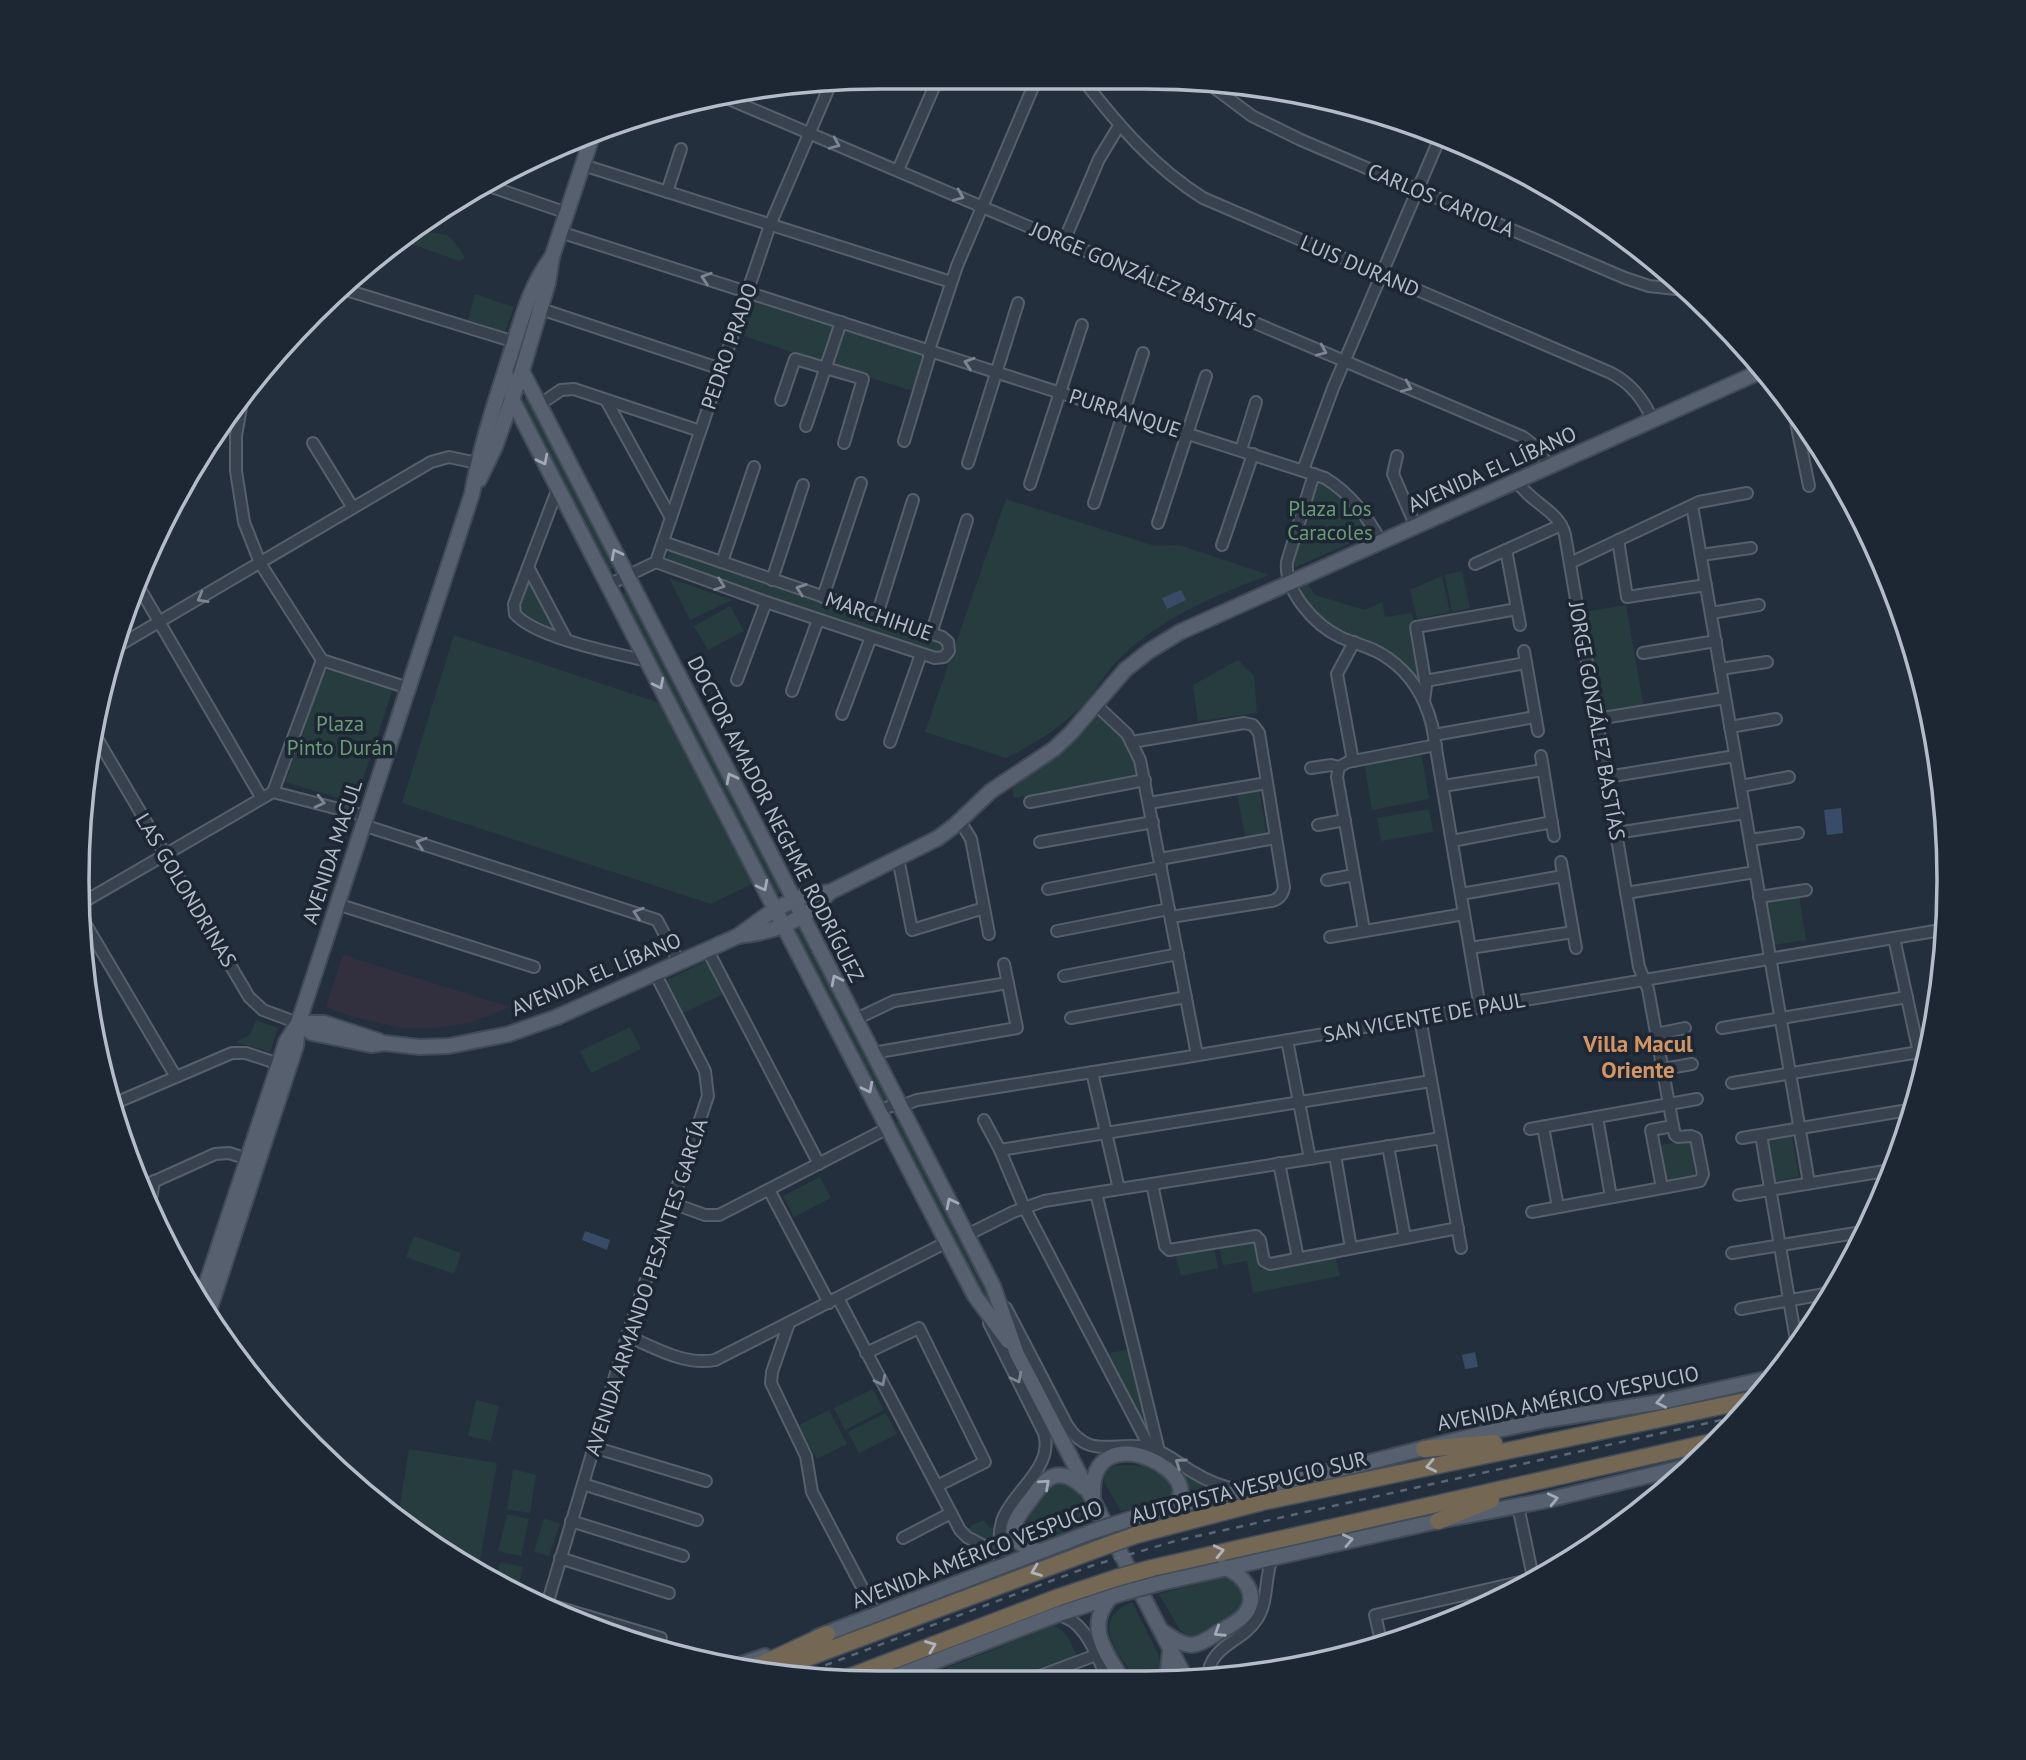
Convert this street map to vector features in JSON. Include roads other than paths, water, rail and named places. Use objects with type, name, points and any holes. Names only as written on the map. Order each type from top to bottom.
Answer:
[{"type":"highway","name":"AUTOPISTA VESPUCIO SUR","points":[[788,1665],[1136,1535],[1262,1502],[1740,1402]]},
{"type":"highway","points":[[1424,1449],[1546,1441]]},
{"type":"highway","points":[[866,1670],[1059,1597],[1117,1589],[1152,1568],[1699,1445]]},
{"type":"highway","points":[[1438,1521],[1536,1482]]},
{"type":"highway","points":[[766,1662],[827,1634]]},
{"type":"main road","name":"AVENIDA MACUL","points":[[212,1302],[296,1046],[298,1023],[472,494],[492,453],[522,371],[541,309],[552,257],[590,144]]},
{"type":"main road","name":"AVENIDA MACUL","points":[[472,494],[477,463],[528,299],[552,257]]},
{"type":"main road","name":"DOCTOR AMADOR NEGHME RODRÍGUEZ","points":[[522,371],[993,1286],[1017,1354],[1180,1670]]},
{"type":"main road","name":"DOCTOR AMADOR NEGHME RODRÍGUEZ","points":[[505,372],[512,399],[975,1296],[1017,1354]]},
{"type":"main road","name":"AVENIDA EL LÍBANO","points":[[298,1023],[324,1023],[384,1043],[433,1047],[496,1038],[541,1024],[738,936],[775,909],[794,900],[806,895],[830,892],[938,838],[991,791],[1063,742],[1125,670],[1164,641],[1754,375]]},
{"type":"main road","points":[[677,718],[696,708]]},
{"type":"main road","name":"AVENIDA EL LÍBANO","points":[[738,936],[784,926],[815,909],[830,892]]},
{"type":"main road","name":"AVENIDA MACUL","points":[[204,1290],[279,1064],[289,1037],[298,1023]]},
{"type":"main road","name":"AVENIDA AMÉRICO VESPUCIO","points":[[752,1660],[827,1634],[1000,1560],[1038,1551],[1166,1508],[1524,1425],[1647,1405],[1757,1381]]},
{"type":"main road","points":[[1091,1497],[1093,1479],[1101,1464],[1116,1456],[1136,1455],[1161,1464],[1178,1479],[1180,1497],[1166,1508]]},
{"type":"main road","points":[[910,1671],[1117,1589],[1160,1583],[1672,1470]]},
{"type":"main road","points":[[1038,1551],[1018,1543],[1013,1526],[1016,1517],[1044,1483],[1052,1477],[1062,1475],[1074,1479],[1091,1497]]},
{"type":"main road","points":[[1159,1629],[1182,1643],[1195,1645],[1243,1616],[1250,1604],[1249,1590],[1238,1574],[1223,1567]]},
{"type":"main road","points":[[1117,1589],[1098,1616],[1097,1629],[1118,1671]]},
{"type":"main road","points":[[1168,1670],[1170,1650]]},
{"type":"street","points":[[898,170],[933,89]]},
{"type":"street","points":[[904,441],[951,282],[1032,89]]},
{"type":"street","name":"LUIS DURAND","points":[[1090,89],[1119,125],[1160,167],[1203,198],[1611,373],[1625,381],[1638,394],[1653,421]]},
{"type":"street","name":"PEDRO PRADO","points":[[656,562],[770,225],[827,91]]},
{"type":"street","name":"CARLOS CARIOLA","points":[[1220,93],[1236,106],[1269,125],[1625,278],[1649,286],[1671,288]]},
{"type":"street","name":"JORGE GONZÁLEZ BASTÍAS","points":[[736,102],[1530,440],[1539,449],[1548,467]]},
{"type":"street","points":[[1065,241],[1099,159],[1119,125]]},
{"type":"street","points":[[1437,145],[1322,416],[1287,562],[1287,572],[1306,607],[1320,624],[1334,634],[1372,648],[1391,660],[1409,677],[1424,701],[1435,740],[1480,1007]]},
{"type":"street","points":[[667,192],[681,149]]},
{"type":"street","points":[[583,164],[951,282]]},
{"type":"street","points":[[496,189],[567,213]]},
{"type":"street","name":"PURRANQUE","points":[[560,232],[1309,472],[1334,483],[1350,497],[1381,542]]},
{"type":"street","points":[[352,292],[515,342]]},
{"type":"street","points":[[968,463],[1018,303]]},
{"type":"street","points":[[541,309],[721,369]]},
{"type":"street","points":[[806,426],[841,322]]},
{"type":"street","points":[[1030,484],[1082,325]]},
{"type":"street","points":[[1094,503],[1143,353]]},
{"type":"street","points":[[781,400],[796,359],[863,379],[844,443]]},
{"type":"street","points":[[1158,523],[1206,376]]},
{"type":"street","points":[[539,405],[567,388],[700,431]]},
{"type":"street","points":[[606,400],[670,518]]},
{"type":"street","points":[[1241,450],[1256,402]]},
{"type":"street","points":[[239,419],[236,471],[244,522],[260,563],[322,660],[408,688]]},
{"type":"street","points":[[1799,435],[1809,486]]},
{"type":"street","points":[[313,443],[353,508]]},
{"type":"street","points":[[1222,545],[1253,454]]},
{"type":"street","points":[[1397,456],[1393,474],[1416,527]]},
{"type":"street","points":[[126,641],[438,459],[453,457],[477,463]]},
{"type":"street","points":[[722,562],[754,467]]},
{"type":"street","points":[[1475,564],[1561,525],[1555,516],[1527,495],[1517,481]]},
{"type":"street","points":[[823,597],[861,483]]},
{"type":"street","points":[[772,580],[803,485]]},
{"type":"street","points":[[558,488],[514,604],[515,614],[528,625],[566,639],[647,661]]},
{"type":"street","points":[[1570,563],[1705,500],[1747,493]]},
{"type":"street","points":[[877,615],[914,500]]},
{"type":"street","points":[[1691,507],[1809,1183]]},
{"type":"street","points":[[931,634],[967,520]]},
{"type":"street","name":"JORGE GONZÁLEZ BASTÍAS","points":[[1561,525],[1570,563],[1640,971],[1648,989],[1673,1126]]},
{"type":"street","points":[[1618,540],[1627,597],[1706,584]]},
{"type":"street","name":"MARCHIHUE","points":[[656,562],[921,654],[940,658],[948,651],[948,642],[942,637],[663,542]]},
{"type":"street","points":[[1701,555],[1751,548]]},
{"type":"street","points":[[1506,550],[1520,625]]},
{"type":"street","points":[[608,585],[656,562]]},
{"type":"street","points":[[528,567],[566,639]]},
{"type":"street","points":[[143,594],[261,797]]},
{"type":"street","points":[[737,680],[766,602]]},
{"type":"street","points":[[1711,613],[1759,605]]},
{"type":"street","points":[[1424,701],[1425,681],[1416,627],[1517,609]]},
{"type":"street","points":[[792,691],[818,620]]},
{"type":"street","points":[[842,714],[871,637]]},
{"type":"street","points":[[1643,653],[1716,641]]},
{"type":"street","points":[[1353,761],[1337,674],[1354,642]]},
{"type":"street","points":[[1524,651],[1538,731]]},
{"type":"street","points":[[890,742],[921,654]]},
{"type":"street","points":[[273,792],[322,660]]},
{"type":"street","points":[[1720,669],[1767,662]]},
{"type":"street","points":[[1425,681],[1526,663]]},
{"type":"street","points":[[1597,719],[1725,698]]},
{"type":"street","points":[[1095,704],[1132,742],[1154,802],[1153,822],[1174,914],[1178,954],[1197,1055]]},
{"type":"street","points":[[1311,768],[1331,765],[1339,767],[1435,740],[1535,717]]},
{"type":"street","points":[[1730,727],[1776,719]]},
{"type":"street","points":[[1057,931],[1272,901],[1281,896],[1284,887],[1259,733],[1253,724],[1244,723],[1132,742]]},
{"type":"street","name":"LAS GOLONDRINAS","points":[[101,746],[253,1002],[270,1013],[298,1023]]},
{"type":"street","points":[[1541,755],[1554,836]]},
{"type":"street","points":[[1607,777],[1735,756]]},
{"type":"street","points":[[1339,767],[1337,777],[1364,930]]},
{"type":"street","points":[[1443,786],[1543,770]]},
{"type":"street","points":[[1741,786],[1789,777]]},
{"type":"street","points":[[1030,802],[1145,780]]},
{"type":"street","points":[[1154,802],[1267,783]]},
{"type":"street","points":[[90,898],[273,792],[657,919],[679,962]]},
{"type":"street","points":[[1616,833],[1745,813]]},
{"type":"street","points":[[1318,825],[1345,820]]},
{"type":"street","points":[[960,821],[971,839],[989,934]]},
{"type":"street","points":[[1040,842],[1153,822]]},
{"type":"street","points":[[1452,841],[1552,822]]},
{"type":"street","points":[[1750,840],[1798,833]]},
{"type":"street","points":[[1048,889],[1276,838]]},
{"type":"street","points":[[898,858],[912,930],[984,908]]},
{"type":"street","points":[[1560,862],[1576,948]]},
{"type":"street","points":[[1626,892],[1755,872]]},
{"type":"street","points":[[1327,880],[1354,875]]},
{"type":"street","points":[[1461,894],[1563,876]]},
{"type":"street","points":[[1759,897],[1806,890]]},
{"type":"street","points":[[337,904],[534,967]]},
{"type":"street","points":[[1330,937],[1464,914]]},
{"type":"street","name":"SAN VICENTE DE PAUL","points":[[672,1203],[711,1216],[719,1215],[819,1164],[884,1120],[891,1106],[901,1106],[917,1100],[1935,931]]},
{"type":"street","points":[[1470,948],[1573,932]]},
{"type":"street","points":[[91,934],[176,1077]]},
{"type":"street","points":[[1894,938],[1918,1049]]},
{"type":"street","points":[[707,949],[819,1164]]},
{"type":"street","points":[[1064,976],[1178,954]]},
{"type":"street","points":[[873,1053],[1017,1028],[1004,964]]},
{"type":"street","name":"AVENIDA ARMANDO PESANTES GARCÍA","points":[[548,1598],[627,1336],[705,1108],[708,1085],[705,1072],[655,973]]},
{"type":"street","points":[[856,1019],[894,1002],[1008,983]]},
{"type":"street","points":[[1071,1018],[1186,997]]},
{"type":"street","points":[[1722,1028],[1907,997]]},
{"type":"street","points":[[1420,1018],[1461,1248]]},
{"type":"street","points":[[1656,1034],[1685,1028]]},
{"type":"street","points":[[1287,1040],[1310,1159]]},
{"type":"street","points":[[1732,1083],[1918,1052]]},
{"type":"street","points":[[121,1101],[232,1053],[246,1053],[279,1064]]},
{"type":"street","points":[[1663,1069],[1692,1064]]},
{"type":"street","points":[[1092,1072],[1119,1189]]},
{"type":"street","points":[[1000,1150],[1431,1081]]},
{"type":"street","points":[[1530,1129],[1697,1099]]},
{"type":"street","points":[[1742,1138],[1902,1111]]},
{"type":"street","points":[[1597,1117],[1611,1197]]},
{"type":"street","points":[[984,1120],[1024,1207],[1155,1449]]},
{"type":"street","points":[[1532,1212],[1662,1188],[1702,1179],[1696,1138],[1678,1138],[1673,1126],[1651,1130],[1662,1188]]},
{"type":"street","points":[[1543,1127],[1558,1207]]},
{"type":"street","points":[[1761,1135],[1795,1331]]},
{"type":"street","points":[[967,1235],[1024,1207],[1044,1201],[1441,1138]]},
{"type":"street","points":[[1388,1146],[1405,1238]]},
{"type":"street","points":[[149,1183],[215,1154],[229,1153],[248,1159]]},
{"type":"street","points":[[1335,1155],[1351,1248]]},
{"type":"street","points":[[1279,1163],[1298,1258]]},
{"type":"street","points":[[1739,1195],[1881,1172]]},
{"type":"street","points":[[152,1190],[154,1181]]},
{"type":"street","points":[[1152,1184],[1167,1249],[1172,1250],[1254,1236],[1260,1240],[1266,1263],[1458,1228]]},
{"type":"street","points":[[769,1190],[866,1353],[963,1534],[1000,1560]]},
{"type":"street","points":[[1096,1193],[1155,1449]]},
{"type":"street","points":[[1732,1253],[1853,1233]]},
{"type":"street","points":[[627,1336],[686,1360],[708,1362],[727,1355],[947,1242]]},
{"type":"street","name":"DOCTOR AMADOR NEGHME RODRÍGUEZ","points":[[993,1286],[1067,1425],[1075,1435],[1086,1444],[1098,1447],[1135,1446],[1155,1449],[1203,1478],[1225,1487],[1242,1490]]},
{"type":"street","points":[[1741,1309],[1818,1295]]},
{"type":"street","name":"DOCTOR AMADOR NEGHME RODRÍGUEZ","points":[[975,1296],[1047,1441],[1043,1460],[1003,1518],[1000,1560]]},
{"type":"street","points":[[789,1323],[771,1383],[806,1456],[812,1492],[876,1614]]},
{"type":"street","points":[[866,1353],[919,1328],[985,1462],[937,1486]]},
{"type":"street","points":[[593,1447],[706,1481]]},
{"type":"street","points":[[583,1484],[697,1520]]},
{"type":"street","points":[[1518,1506],[1532,1570]]},
{"type":"street","points":[[903,1538],[951,1513]]},
{"type":"street","points":[[571,1521],[683,1556]]},
{"type":"street","points":[[1209,1668],[1217,1653],[1252,1625],[1259,1615],[1266,1573],[1273,1556]]},
{"type":"street","points":[[560,1558],[669,1593]]},
{"type":"street","points":[[1380,1635],[1376,1615],[1498,1588]]},
{"type":"street","points":[[1056,1615],[1069,1617],[1078,1625],[1104,1671]]},
{"type":"street","points":[[654,1638],[661,1638]]},
{"type":"street","points":[[1061,1671],[1096,1655]]},
{"type":"water","points":[[1181,590],[1186,600],[1167,609],[1162,598]]},
{"type":"water","points":[[1841,808],[1843,833],[1827,835],[1824,810]]},
{"type":"water","points":[[585,1231],[610,1240],[607,1250],[582,1240]]},
{"type":"water","points":[[1475,1352],[1478,1367],[1465,1369],[1462,1355]]},
{"type":"railway","points":[[818,1668],[1091,1566],[1175,1541],[1724,1419]]},
{"type":"district","name":"Villa Macul Oriente","points":[[1638,1056]]},
{"type":"park label","name":"Plaza Los Caracoles","points":[[1330,520]]},
{"type":"park label","name":"Plaza Pinto Durán","points":[[340,735]]}]
